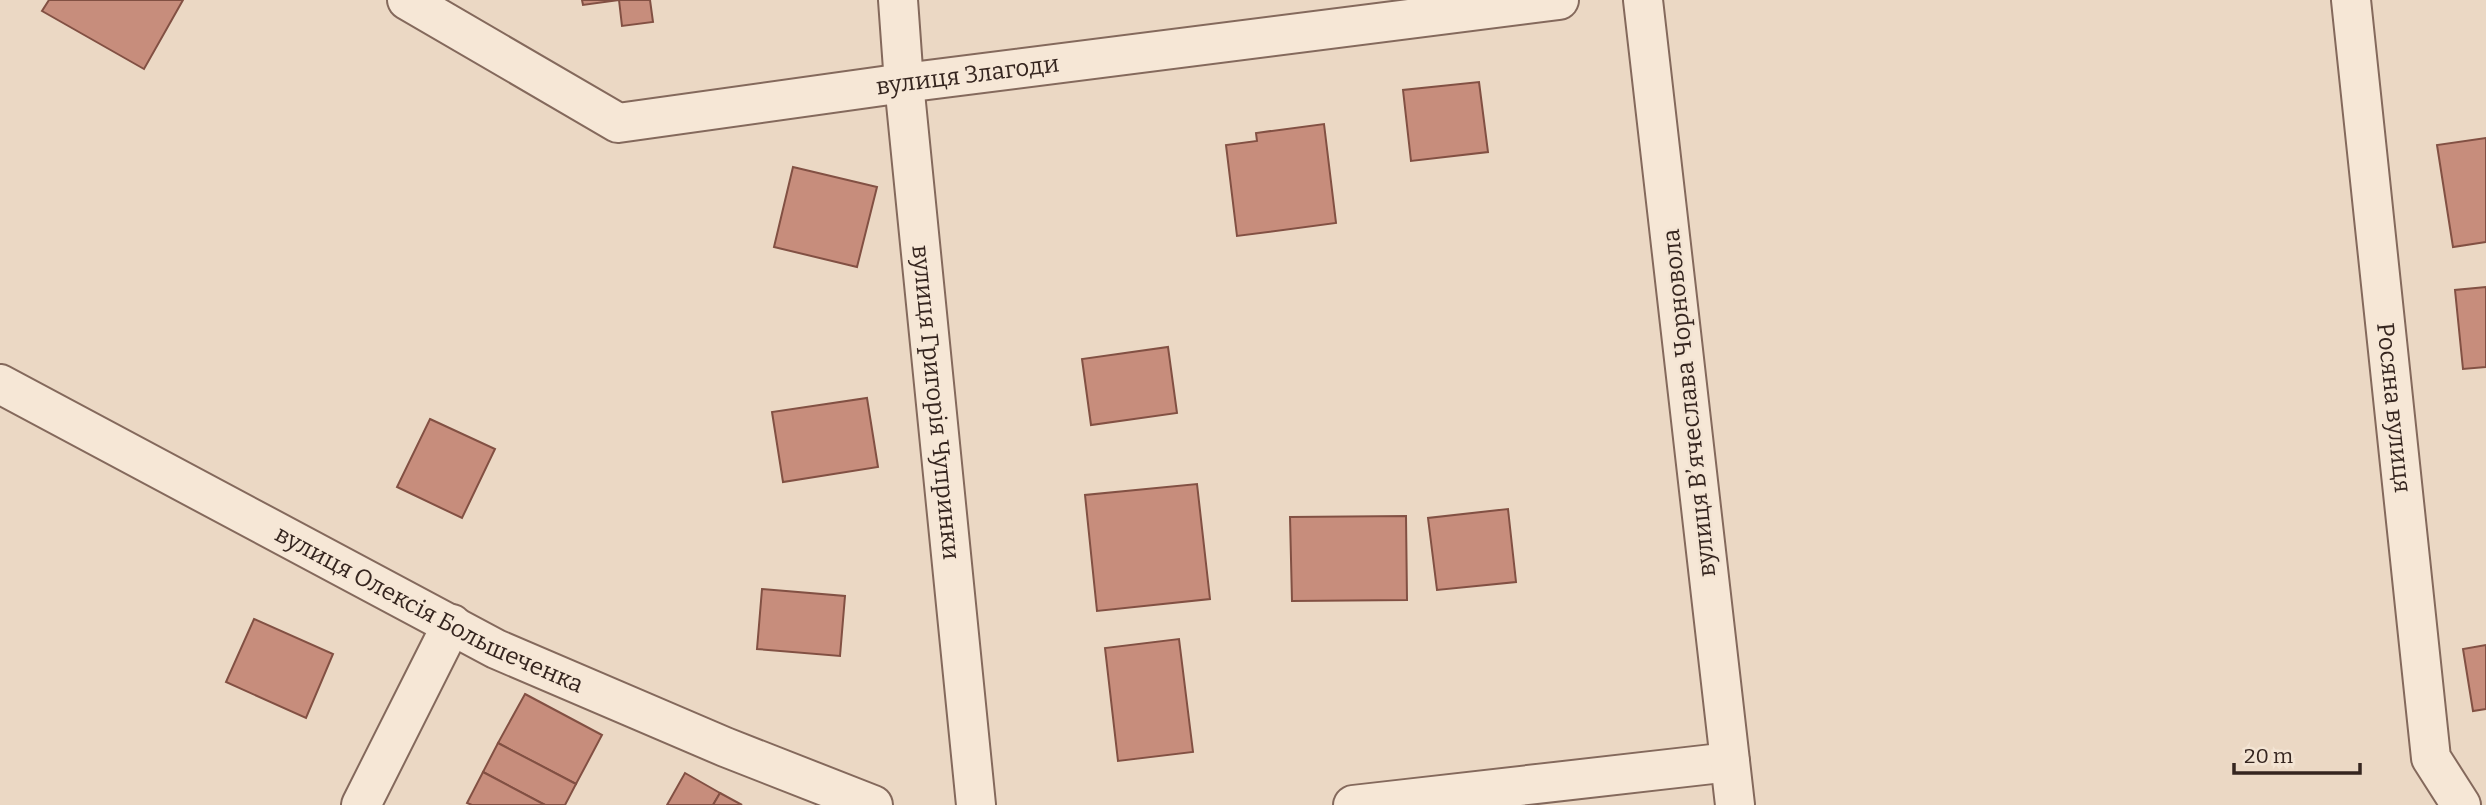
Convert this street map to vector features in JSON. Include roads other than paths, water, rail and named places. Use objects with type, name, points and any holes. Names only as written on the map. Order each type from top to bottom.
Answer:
[{"type":"street","name":"вулиця Злагоди","points":[[407,0],[618,123],[904,83],[1559,0]]},
{"type":"street","name":"вулиця Григорія Чупринки","points":[[898,0],[976,805]]},
{"type":"street","name":"вулиця Вʼячеслава Чорновола","points":[[1643,0],[1735,805]]},
{"type":"street","name":"Росяна вулиця","points":[[2351,0],[2431,758],[2461,805]]},
{"type":"street","name":"вулиця Олексія Большеченка","points":[[0,384],[496,649],[725,747],[873,805]]},
{"type":"street","points":[[361,805],[452,624]]},
{"type":"street","points":[[1353,805],[1730,762]]}]
